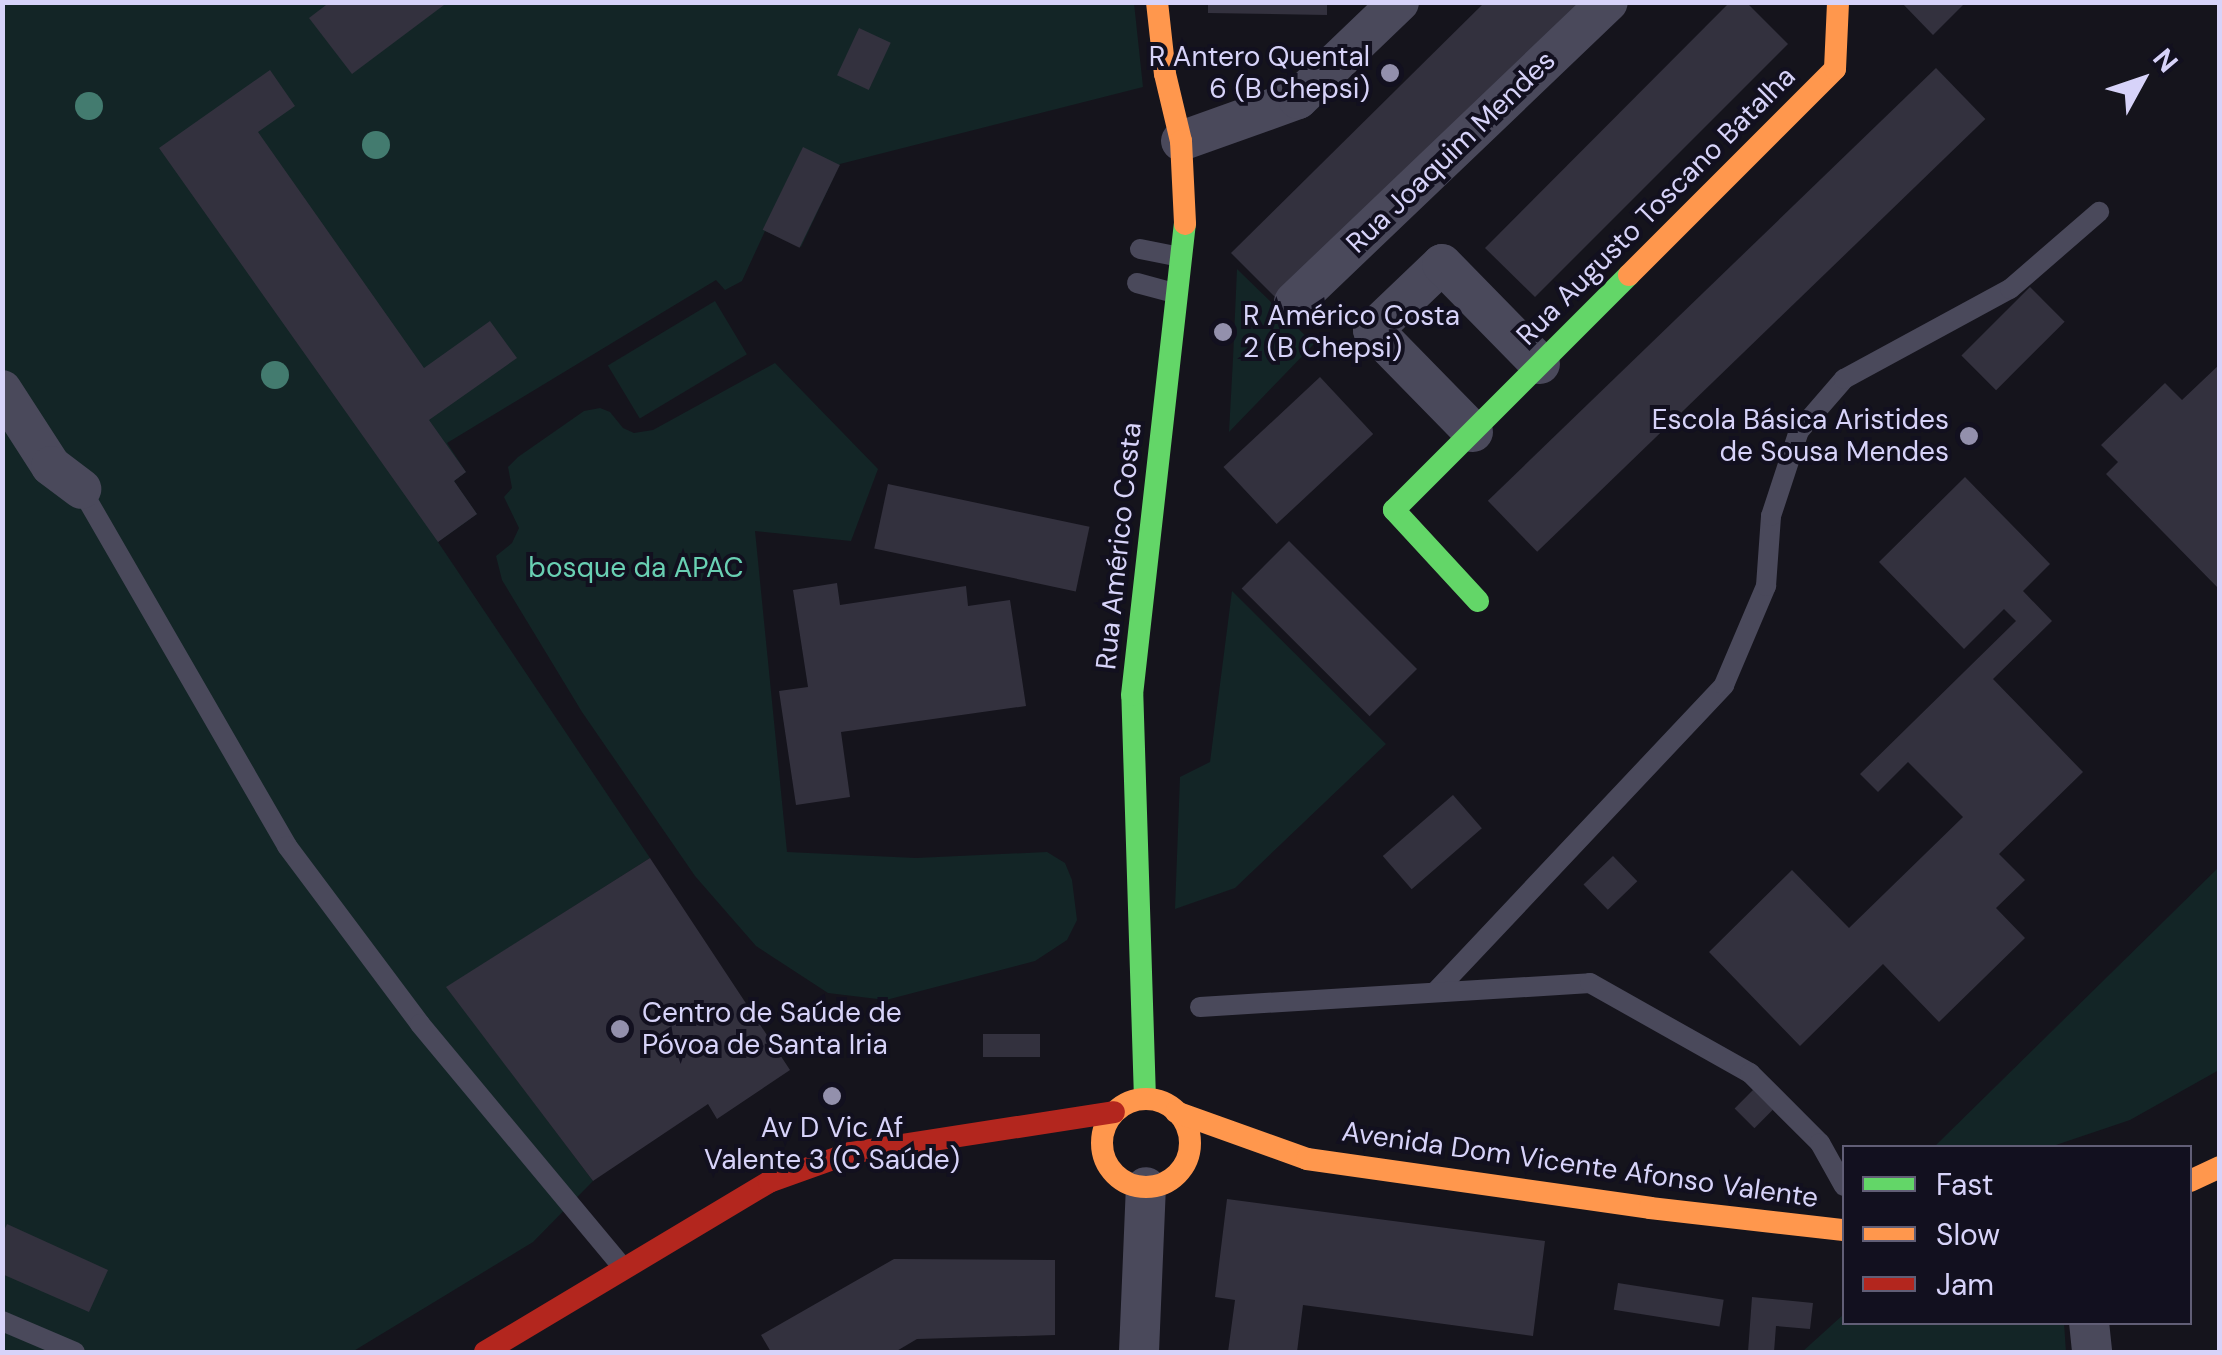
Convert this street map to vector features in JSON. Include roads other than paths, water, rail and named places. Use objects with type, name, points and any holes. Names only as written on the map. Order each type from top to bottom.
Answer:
[{"type":"street","name":"Rua Américo Costa","points":[[1145,1099],[1132,695],[1186,212],[1182,141],[1164,74],[1158,2]]},
{"type":"street","points":[[1182,141],[1298,99],[1399,2]]},
{"type":"street","name":"Rua Joaquim Mendes","points":[[1294,302],[1608,2]]},
{"type":"street","name":"Rua Augusto Toscano Batalha","points":[[1478,601],[1394,510],[1834,69],[1838,2]]},
{"type":"street","points":[[1472,432],[1373,330],[1442,264],[1540,364]]},
{"type":"street","points":[[2,390],[51,466],[80,489]]},
{"type":"street","points":[[485,1352],[626,1272],[770,1182],[850,1153],[1114,1112],[1145,1099],[1176,1112],[1190,1136],[1186,1162],[1146,1178],[1106,1162],[1102,1136],[1114,1112]]},
{"type":"street","name":"Avenida Dom Vicente Afonso Valente","points":[[1176,1112],[1307,1159],[1650,1208],[1842,1230]]},
{"type":"street","points":[[978,1132],[1032,1146]]},
{"type":"street","name":"Avenida Dom Vicente Afonso Valente","points":[[1255,1164],[1307,1159]]},
{"type":"street","points":[[1084,1163],[1146,1178],[1208,1170]]},
{"type":"street","points":[[2192,1180],[2220,1166]]},
{"type":"street","points":[[1138,1352],[1146,1178]]},
{"type":"street","points":[[2089,1325],[2092,1352]]},
{"type":"lane","points":[[1438,990],[1724,685],[1766,586],[1771,516],[1799,431],[1844,380],[2010,289],[2099,212]]},
{"type":"lane","points":[[1140,249],[1182,258]]},
{"type":"lane","points":[[1138,283],[1178,294]]},
{"type":"lane","points":[[80,489],[287,846],[420,1024],[626,1272]]},
{"type":"lane","points":[[1200,1008],[1438,990],[1590,984],[1750,1073],[1820,1143],[1842,1182]]},
{"type":"lane","points":[[2,1320],[75,1352]]},
{"type":"place","name":"R Antero Quental 6 (B Chepsi)","points":[[1390,73]]},
{"type":"place","name":"R Américo Costa 2 (B Chepsi)","points":[[1223,332]]},
{"type":"place","name":"Escola Básica Aristides de Sousa Mendes","points":[[1969,436]]},
{"type":"place","name":"Centro de Saúde de Póvoa de Santa Iria","points":[[620,1029]]},
{"type":"place","name":"Av D Vic Af Valente 3 (C Saúde)","points":[[832,1096]]},
{"type":"park label","name":"bosque da APAC","points":[[636,568]]}]
